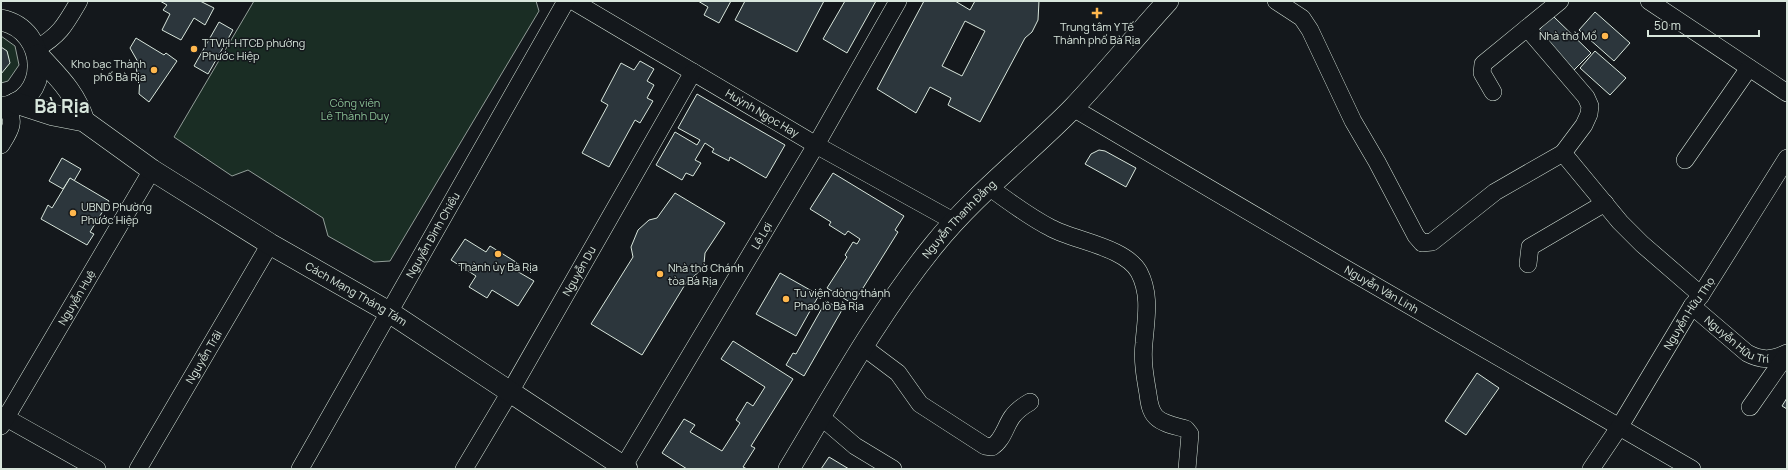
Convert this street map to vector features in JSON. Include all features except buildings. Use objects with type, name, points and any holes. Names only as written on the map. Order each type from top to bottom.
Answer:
[{"type":"main road","name":"Nguyễn Thanh Đằng","points":[[789,469],[862,346],[899,291],[935,244],[955,222],[1073,108],[1168,1]]},
{"type":"main road","points":[[1,20],[21,28],[30,38],[37,52],[71,92],[79,105],[84,121]]},
{"type":"main road","points":[[8,106],[27,94],[35,83],[38,69],[37,52]]},
{"type":"main road","name":"Cách Mạng Tháng Tám","points":[[8,106],[84,121],[152,170],[270,244],[389,312],[624,468]]},
{"type":"street","points":[[37,52],[62,30],[79,1]]},
{"type":"street","name":"Nguyễn Đình Chiểu","points":[[300,469],[566,1]]},
{"type":"street","name":"Huỳnh Ngọc Hay","points":[[573,1],[816,145],[955,222]]},
{"type":"street","name":"Lê Lợi","points":[[624,468],[816,145],[898,1]]},
{"type":"street","points":[[1276,1],[1302,18],[1310,30],[1353,121],[1377,162],[1416,236],[1422,243],[1432,242],[1495,192],[1563,153],[1584,125],[1589,114],[1590,106],[1586,98],[1527,28]]},
{"type":"street","points":[[1493,92],[1482,73],[1483,64],[1560,1]]},
{"type":"street","points":[[1648,1],[1787,93]]},
{"type":"street","points":[[1685,160],[1750,68]]},
{"type":"street","name":"Nguyễn Du","points":[[464,469],[510,392],[693,72]]},
{"type":"street","points":[[1,145],[12,126],[12,118],[8,106]]},
{"type":"street","name":"Nguyễn Văn Linh","points":[[1073,108],[1336,263],[1692,469]]},
{"type":"street","name":"Nguyễn Hữu Trí","points":[[1563,153],[1642,244],[1747,353],[1757,358],[1769,360],[1787,353]]},
{"type":"street","name":"Nguyễn Hữu Thọ","points":[[1591,469],[1620,426],[1696,300],[1787,158]]},
{"type":"street","name":"Nguyễn Huệ","points":[[3,420],[152,170]]},
{"type":"street","points":[[990,188],[1036,220],[1053,229],[1108,250],[1130,261],[1138,271],[1144,286],[1148,306],[1144,364],[1152,412],[1157,418],[1165,423],[1186,429],[1190,434],[1187,469]]},
{"type":"street","points":[[1528,264],[1530,247],[1605,203]]},
{"type":"street","name":"Nguyễn Trãi","points":[[138,469],[270,244]]},
{"type":"street","points":[[862,346],[898,373],[920,404],[985,446],[992,447],[998,443],[1012,416],[1030,402]]},
{"type":"street","points":[[1750,407],[1787,353]]},
{"type":"street","points":[[820,416],[855,446],[893,469]]},
{"type":"street","points":[[3,420],[97,469]]},
{"type":"green space","name":"Công viên Lê Thành Duy","points":[[254,1],[536,1],[539,11],[390,261],[374,262],[328,236],[323,218],[248,170],[232,176],[174,137]]},
{"type":"green space","points":[[1,36],[15,46],[19,65],[8,81],[1,83]]},
{"type":"place","name":"Trung tâm Y Tế Thành phố Bà Rịa","points":[[1097,13]]},
{"type":"place","name":"Nhà thờ Mồ","points":[[1605,36]]},
{"type":"place","name":"TTVH-HTCĐ phường Phước Hiệp","points":[[194,49]]},
{"type":"place","name":"Kho bạc Thành phố Bà Rịa","points":[[154,70]]},
{"type":"place","name":"UBND Phường Phước Hiệp","points":[[73,213]]},
{"type":"place","name":"Thành ủy Bà Rịa","points":[[498,254]]},
{"type":"place","name":"Nhà thờ Chánh tòa Bà Rịa","points":[[660,274]]},
{"type":"place","name":"Tu viện dòng thánh Phao lô Bà Rịa","points":[[786,299]]},
{"type":"district","name":"Bà Rịa","points":[[62,106]]}]
